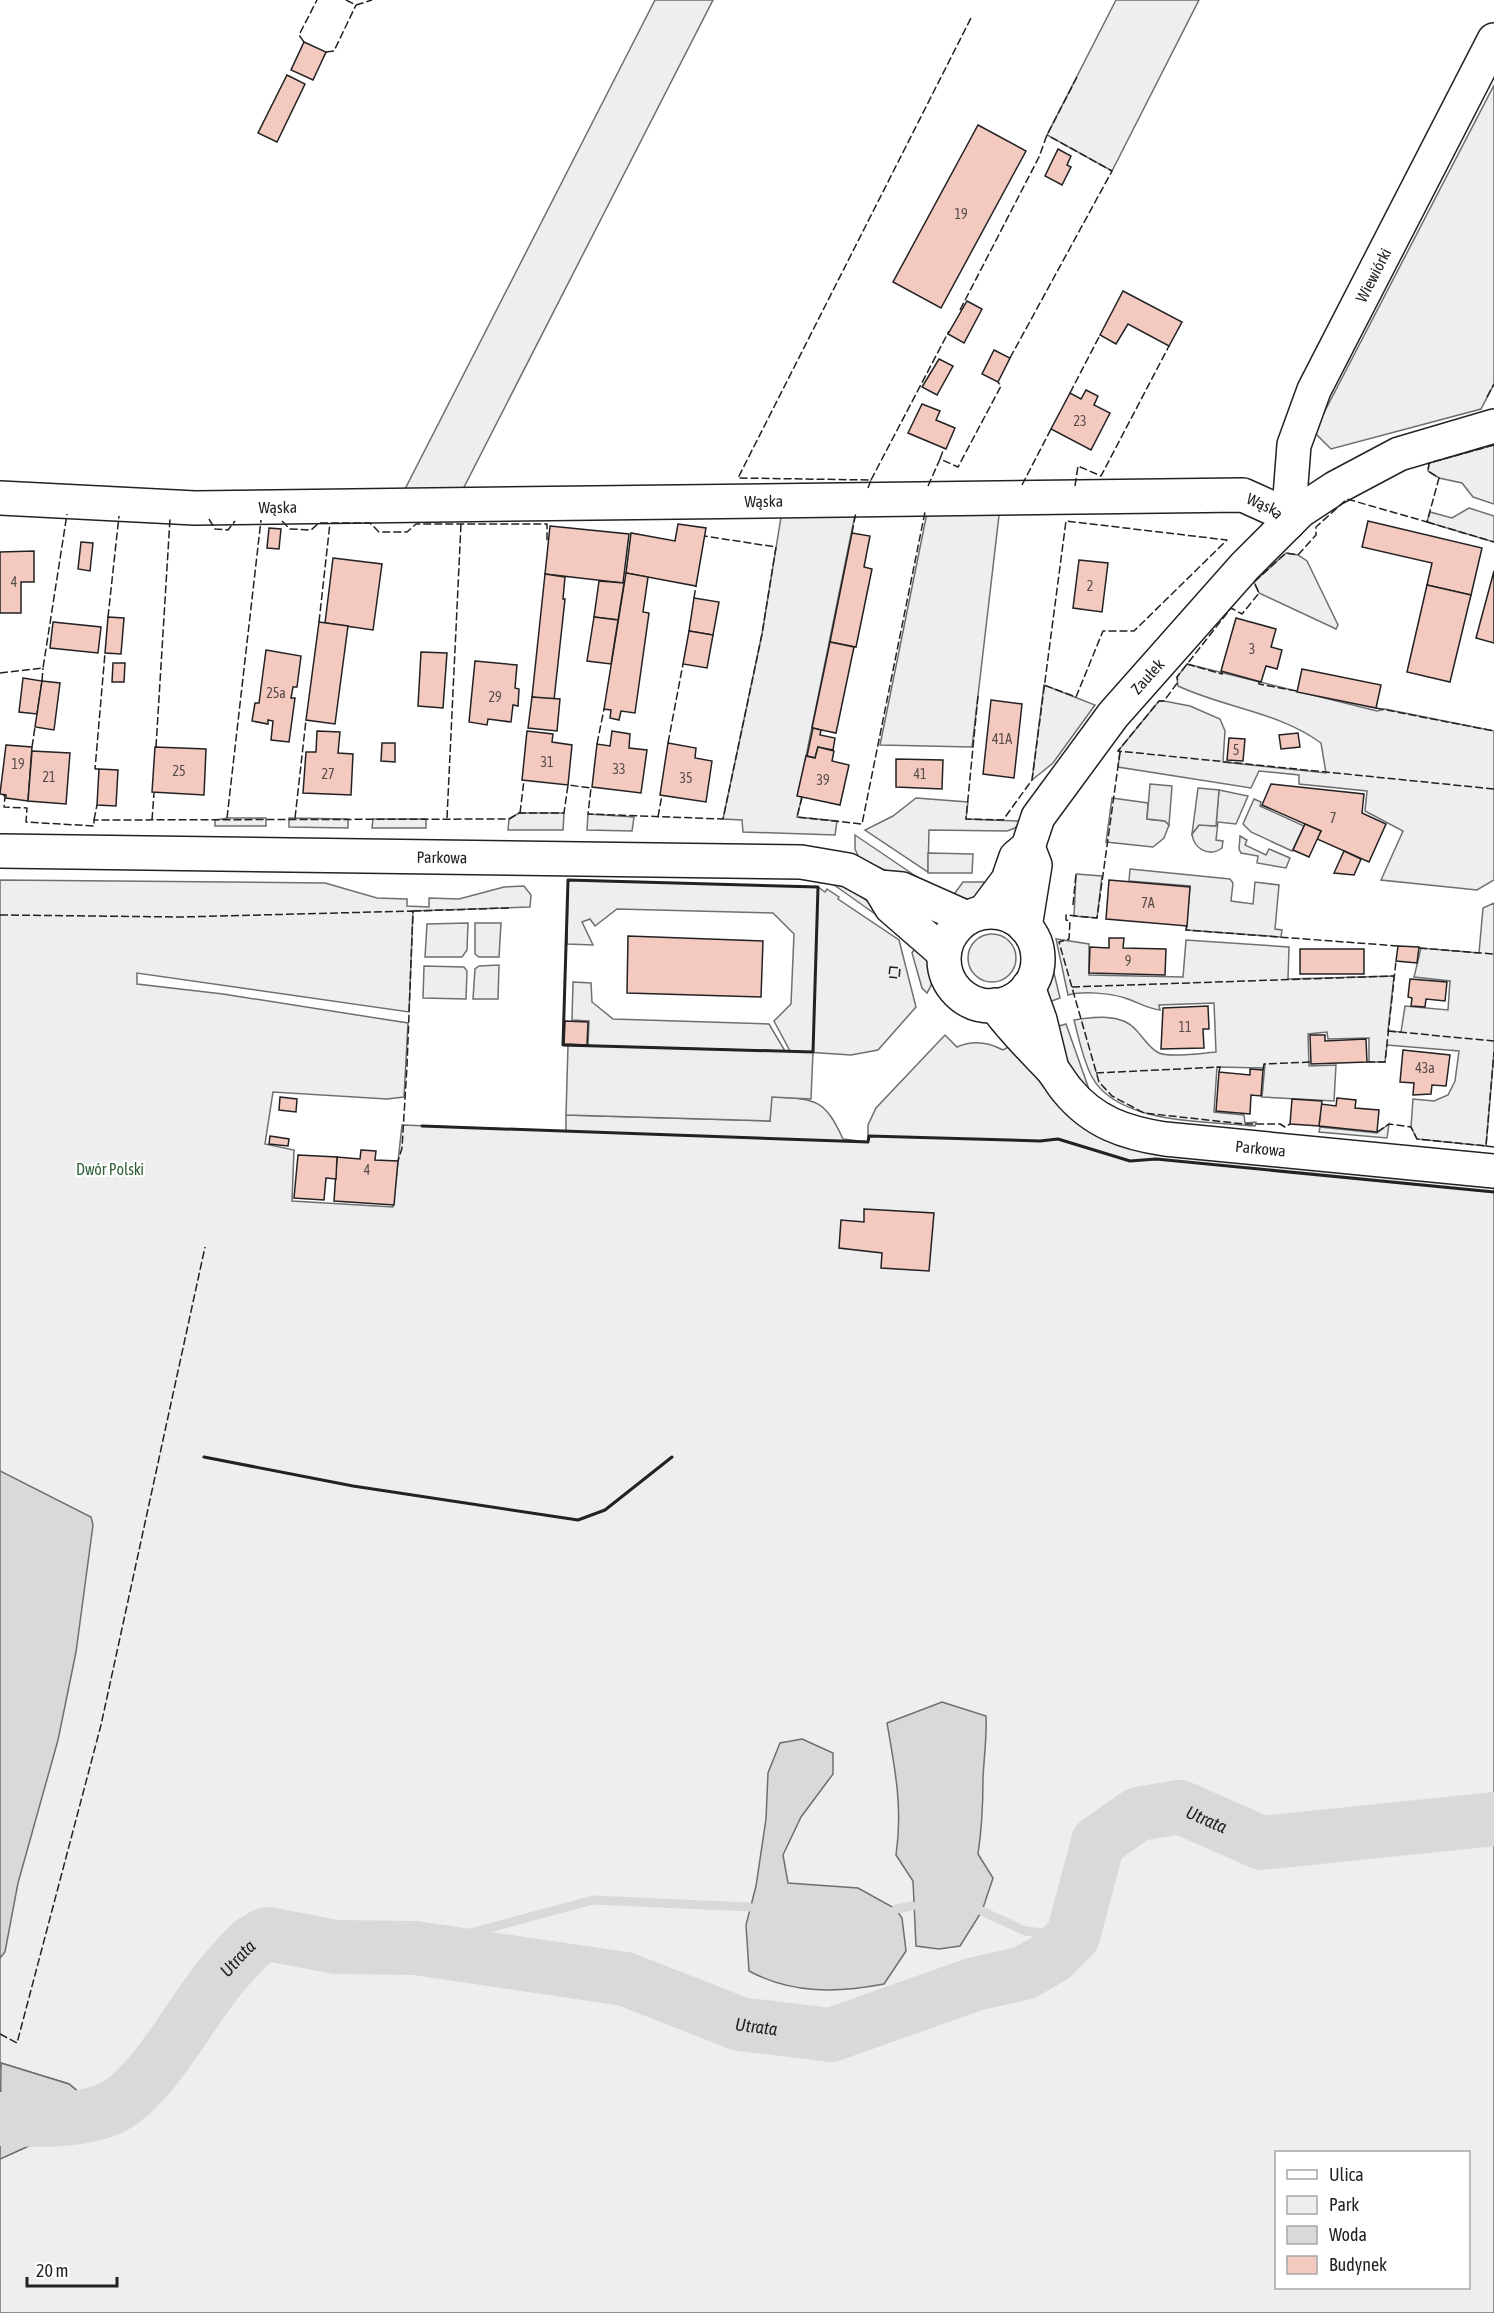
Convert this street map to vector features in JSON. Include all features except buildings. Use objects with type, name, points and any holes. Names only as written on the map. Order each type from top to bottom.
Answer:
[{"type":"street","name":"Wiewiórki","points":[[1288,523],[1294,445],[1314,390],[1494,40]]},
{"type":"street","name":"Wąska","points":[[0,498],[195,508],[1243,495],[1274,509],[1288,523],[1311,503],[1398,454],[1494,426]]},
{"type":"street","name":"Zaułek","points":[[975,915],[1008,880],[1016,857],[1028,846],[1035,824],[1046,805],[1113,715],[1245,566],[1288,523]]},
{"type":"street","points":[[1025,927],[1035,865],[1028,846]]},
{"type":"street","name":"Parkowa","points":[[0,851],[794,862],[833,866],[879,887],[902,889],[975,915]]},
{"type":"street","points":[[879,887],[891,907],[944,953]]},
{"type":"street","points":[[1005,914],[1025,927],[1033,938],[1038,960],[1035,974],[1028,987],[1014,999],[995,1005],[973,1002],[955,989],[945,968],[944,953],[951,933],[975,915],[1005,914]]},
{"type":"street","name":"Parkowa","points":[[1028,987],[1041,1020],[1052,1069]]},
{"type":"street","name":"Parkowa","points":[[995,1005],[1015,1034],[1052,1069],[1068,1091],[1095,1116],[1120,1130],[1141,1136],[1494,1171]]},
{"type":"green space","points":[[655,0],[713,0],[462,491],[402,495]]},
{"type":"green space","points":[[1116,0],[1199,0],[1112,171],[1047,135]]},
{"type":"green space","points":[[1494,85],[1494,384],[1481,409],[1331,449],[1314,432]]},
{"type":"green space","points":[[1494,445],[1494,504],[1473,497],[1462,483],[1439,478],[1428,471],[1429,463]]},
{"type":"green space","points":[[1000,507],[972,747],[880,745],[927,513]]},
{"type":"green space","points":[[1469,508],[1494,516],[1494,542],[1427,522],[1430,512],[1452,518]]},
{"type":"green space","points":[[856,510],[798,796],[802,797],[797,817],[837,821],[835,835],[743,832],[742,820],[723,819],[762,634],[782,511]]},
{"type":"green space","points":[[1286,553],[1298,555],[1307,561],[1338,625],[1336,629],[1259,593],[1254,582]]},
{"type":"green space","points":[[1187,664],[1377,711],[1385,709],[1494,731],[1494,880],[1477,890],[1381,880],[1403,831],[1365,811],[1367,791],[1299,784],[1299,775],[1259,771],[1251,788],[1118,767],[1120,752],[1118,751],[1159,701],[1164,701],[1190,706],[1220,719],[1225,731],[1223,762],[1326,773],[1321,743],[1305,733],[1270,717],[1178,686],[1177,677]]},
{"type":"green space","points":[[1044,685],[1095,705],[1053,763],[1032,780]]},
{"type":"green space","points":[[1219,790],[1248,796],[1236,824],[1218,822],[1216,840],[1223,841],[1222,848],[1208,852],[1199,848],[1192,834],[1199,825],[1216,826]]},
{"type":"green space","points":[[916,798],[968,802],[966,819],[1021,821],[1015,828],[1007,831],[929,830],[928,872],[865,830],[893,816]]},
{"type":"green space","points":[[1112,798],[1148,803],[1147,819],[1165,821],[1169,825],[1164,838],[1153,847],[1106,842]]},
{"type":"green space","points":[[1254,799],[1261,802],[1260,806],[1304,826],[1292,851],[1251,832],[1243,824]]},
{"type":"green space","points":[[519,813],[564,813],[563,830],[508,830],[509,819]]},
{"type":"green space","points":[[588,814],[634,817],[632,831],[587,830]]},
{"type":"green space","points":[[266,818],[266,826],[215,826],[215,820]]},
{"type":"green space","points":[[289,818],[348,819],[348,828],[289,827]]},
{"type":"green space","points":[[373,819],[426,819],[426,828],[372,828]]},
{"type":"green space","points":[[855,835],[917,877],[932,892],[859,858],[855,849]]},
{"type":"green space","points":[[1240,836],[1247,840],[1245,845],[1266,855],[1269,849],[1290,858],[1286,868],[1257,863],[1258,856],[1241,853]]},
{"type":"green space","points":[[1130,869],[1230,879],[1233,883],[1231,901],[1253,904],[1255,882],[1279,885],[1275,929],[1282,930],[1281,937],[1186,930],[1190,886],[1129,881]]},
{"type":"green space","points":[[1076,874],[1102,876],[1097,918],[1074,916]]},
{"type":"green space","name":"Dwór Polski","points":[[0,880],[325,883],[377,898],[407,899],[407,906],[429,907],[429,898],[459,899],[504,887],[524,886],[531,895],[530,907],[413,911],[409,1012],[137,973],[137,984],[223,994],[408,1023],[404,1097],[387,1099],[273,1092],[265,1144],[294,1150],[292,1201],[393,1207],[402,1125],[566,1131],[566,1115],[770,1121],[771,1097],[798,1098],[816,1103],[830,1115],[843,1139],[868,1142],[868,1125],[876,1108],[945,1035],[957,1047],[969,1043],[980,1043],[1003,1050],[1012,1045],[1064,1109],[1494,1186],[1494,2313],[0,2313],[0,2159],[55,2134],[99,2120],[105,2105],[86,2098],[69,2084],[1,2063],[0,2070]]},
{"type":"green space","points":[[568,880],[818,887],[825,892],[827,889],[839,897],[838,899],[899,940],[916,1007],[878,1050],[851,1055],[790,1051],[774,1021],[791,1004],[794,934],[773,913],[617,909],[595,926],[590,919],[582,922],[593,945],[567,944]]},
{"type":"green space","points":[[827,880],[849,889],[868,901],[902,933]]},
{"type":"green space","points":[[963,882],[984,882],[987,887],[995,887],[967,904],[952,897]]},
{"type":"green space","points":[[1494,903],[1494,1052],[1486,1146],[1417,1139],[1411,1127],[1413,1099],[1434,1101],[1448,1095],[1455,1081],[1459,1051],[1387,1045],[1385,1062],[1369,1062],[1369,1038],[1328,1039],[1327,1032],[1308,1034],[1309,1066],[1336,1065],[1334,1101],[1262,1097],[1265,1064],[1263,1068],[1217,1067],[1214,1112],[1244,1115],[1245,1123],[1256,1122],[1255,1126],[1166,1118],[1122,1104],[1105,1093],[1092,1077],[1074,1020],[1107,1018],[1123,1021],[1136,1030],[1159,1053],[1178,1055],[1216,1052],[1214,1003],[1159,1005],[1160,1010],[1112,995],[1089,993],[1068,995],[1056,939],[1089,944],[1089,975],[1183,977],[1186,940],[1289,947],[1288,979],[1394,976],[1388,1031],[1401,1032],[1405,1006],[1448,1010],[1450,981],[1414,977],[1421,948],[1479,953],[1483,908]]},
{"type":"green space","points":[[468,923],[467,950],[462,957],[425,957],[427,924]]},
{"type":"green space","points":[[475,923],[501,923],[499,957],[479,957],[475,954]]},
{"type":"green space","points":[[992,934],[1009,941],[1016,958],[1009,975],[992,982],[975,975],[968,958],[975,941]]},
{"type":"green space","points":[[920,941],[933,967],[933,979],[927,993],[922,988],[912,953]]},
{"type":"green space","points":[[1048,948],[1060,998],[1049,1002],[1044,987]]},
{"type":"green space","points":[[499,965],[498,999],[473,999],[475,969],[479,966]]},
{"type":"green space","points":[[424,966],[464,967],[467,971],[466,999],[423,998]]},
{"type":"green space","points":[[573,982],[591,983],[592,1002],[613,1019],[769,1024],[785,1051],[588,1046],[589,1021],[572,1020]]},
{"type":"green space","points":[[1066,1024],[1090,1092],[1071,1071],[1052,1028]]},
{"type":"green space","points":[[1389,1124],[1387,1138],[1319,1132],[1320,1127],[1377,1133]]},
{"type":"shaded area","points":[[1150,784],[1172,786],[1169,825],[1165,821],[1147,819]]},
{"type":"shaded area","points":[[1198,788],[1219,790],[1216,826],[1199,825],[1192,834]]},
{"type":"shaded area","points":[[928,853],[973,854],[972,873],[928,873]]},
{"type":"shaded area","points":[[568,1045],[813,1052],[811,1099],[772,1097],[770,1121],[566,1115]]},
{"type":"water","points":[[0,1471],[91,1517],[93,1525],[76,1652],[58,1740],[18,1883],[5,1952],[0,1958]]},
{"type":"water","points":[[942,1702],[986,1716],[978,1854],[993,1878],[982,1911],[960,1946],[939,1949],[916,1946],[913,1881],[896,1855],[898,1805],[887,1723]]},
{"type":"water","points":[[802,1739],[833,1753],[833,1774],[801,1817],[783,1855],[788,1883],[858,1888],[896,1909],[902,1918],[906,1951],[884,1984],[849,1989],[815,1990],[782,1984],[749,1971],[746,1925],[756,1886],[766,1819],[768,1773],[780,1743]]},
{"type":"water","points":[[1,2063],[69,2084],[86,2098],[105,2105],[99,2120],[55,2134],[0,2159]]},
{"type":"waterway","name":"Utrata","points":[[0,2119],[51,2120],[76,2117],[101,2112],[119,2103],[153,2071],[227,1969],[251,1944],[268,1934],[336,1947],[415,1948],[625,1979],[740,2024],[831,2035],[975,1984],[1024,1973],[1052,1957],[1073,1936],[1098,1842],[1138,1814],[1180,1807],[1262,1843],[1494,1819]]},
{"type":"waterway","points":[[415,1948],[593,1900],[749,1907]]},
{"type":"waterway","points":[[896,1909],[912,1906]]},
{"type":"waterway","points":[[982,1911],[1025,1931],[1073,1936]]},
{"type":"fence","points":[[304,42],[299,35],[317,0]]},
{"type":"fence","points":[[346,0],[356,5],[372,0]]},
{"type":"fence","points":[[326,52],[334,51],[356,5]]},
{"type":"fence","points":[[868,488],[871,480],[738,478],[971,18]]},
{"type":"fence","points":[[960,310],[1039,157],[1047,135],[1077,77]]},
{"type":"fence","points":[[1010,358],[1112,171],[1047,135]]},
{"type":"fence","points":[[871,480],[949,331]]},
{"type":"fence","points":[[1070,393],[1100,335]]},
{"type":"fence","points":[[1075,486],[1078,466],[1101,476],[1169,346]]},
{"type":"fence","points":[[928,486],[940,459],[958,467],[1001,386],[998,382]]},
{"type":"fence","points":[[1487,397],[1494,384]]},
{"type":"fence","points":[[1022,485],[1051,429]]},
{"type":"fence","points":[[1494,445],[1429,463],[1428,471],[1439,478],[1427,522],[1347,499],[1316,527],[1316,535],[1298,555],[1286,553],[1254,582],[1259,593],[1242,614],[1231,608],[1177,677],[1178,682],[1164,701],[1159,701],[1118,751],[1494,789]]},
{"type":"fence","points":[[940,459],[944,448]]},
{"type":"fence","points":[[852,533],[856,512]]},
{"type":"fence","points":[[802,797],[797,817],[862,824],[925,512]]},
{"type":"fence","points":[[0,673],[43,668],[67,514]]},
{"type":"fence","points":[[108,617],[119,516]]},
{"type":"fence","points":[[156,747],[170,519]]},
{"type":"fence","points":[[209,519],[215,529],[228,530],[235,521]]},
{"type":"fence","points":[[227,818],[261,520]]},
{"type":"fence","points":[[282,521],[290,529],[311,530],[319,523],[370,523],[379,532],[407,532],[416,524],[547,524],[547,543]]},
{"type":"fence","points":[[978,696],[966,819],[1003,820],[1032,780],[1066,521],[1227,540],[1134,631],[1103,631],[1076,697],[1044,685]]},
{"type":"fence","points":[[1427,522],[1494,542]]},
{"type":"fence","points":[[319,622],[330,523]]},
{"type":"fence","points":[[447,818],[461,524]]},
{"type":"fence","points":[[3,795],[5,796],[4,807],[27,808],[26,822],[94,826],[94,820],[509,819],[519,813],[564,813],[568,785],[591,788],[588,814],[723,819],[762,634],[776,547],[704,536]]},
{"type":"fence","points":[[694,598],[696,586]]},
{"type":"fence","points":[[99,769],[95,769],[105,653]]},
{"type":"fence","points":[[668,743],[683,664]]},
{"type":"fence","points":[[1187,664],[1222,674],[1222,671]]},
{"type":"fence","points":[[42,681],[43,668]]},
{"type":"fence","points":[[1259,681],[1259,684],[1297,691]]},
{"type":"fence","points":[[1376,708],[1494,731]]},
{"type":"fence","points":[[597,744],[604,709]]},
{"type":"fence","points":[[295,818],[306,720]]},
{"type":"fence","points":[[32,747],[35,727]]},
{"type":"fence","points":[[1120,752],[1097,918],[1066,915],[1066,920],[1070,921],[1069,939],[1059,942],[1099,1082],[1112,1096],[1144,1113],[1244,1124],[1280,1124],[1285,1127],[1290,1124]]},
{"type":"fence","points":[[520,813],[524,780]]},
{"type":"fence","points":[[152,820],[154,793]]},
{"type":"fence","points":[[658,817],[662,795]]},
{"type":"fence","points":[[94,820],[97,805]]},
{"type":"fence","points":[[1073,905],[1076,874]]},
{"type":"fence","points":[[413,911],[510,908]]},
{"type":"fence","points":[[0,915],[182,917],[413,911],[407,1066],[402,1148],[398,1161]]},
{"type":"fence","points":[[1187,926],[1186,930],[1398,946]]},
{"type":"fence","points":[[1419,948],[1494,954]]},
{"type":"fence","points":[[1367,1062],[1385,1062],[1396,961]]},
{"type":"fence","points":[[890,967],[900,968],[899,978],[889,977],[890,967]]},
{"type":"fence","points":[[1072,987],[1394,976]]},
{"type":"fence","points":[[1388,1031],[1494,1041]]},
{"type":"fence","points":[[1377,1132],[1389,1124],[1411,1127],[1417,1139],[1486,1146],[1494,1052]]},
{"type":"fence","points":[[1263,1070],[1264,1064],[1311,1062]]},
{"type":"fence","points":[[1096,1073],[1220,1067],[1219,1072]]},
{"type":"fence","points":[[1486,1146],[1494,1147]]},
{"type":"fence","points":[[0,2034],[17,2043],[101,1725],[205,1247]]},
{"type":"wall","points":[[568,880],[818,887],[813,1052],[563,1045],[568,880]]},
{"type":"wall","points":[[422,1126],[868,1142],[869,1136],[1040,1141],[1058,1139],[1130,1161],[1156,1159],[1494,1192]]},
{"type":"wall","points":[[204,1457],[353,1486],[578,1520],[605,1510],[672,1457]]}]
